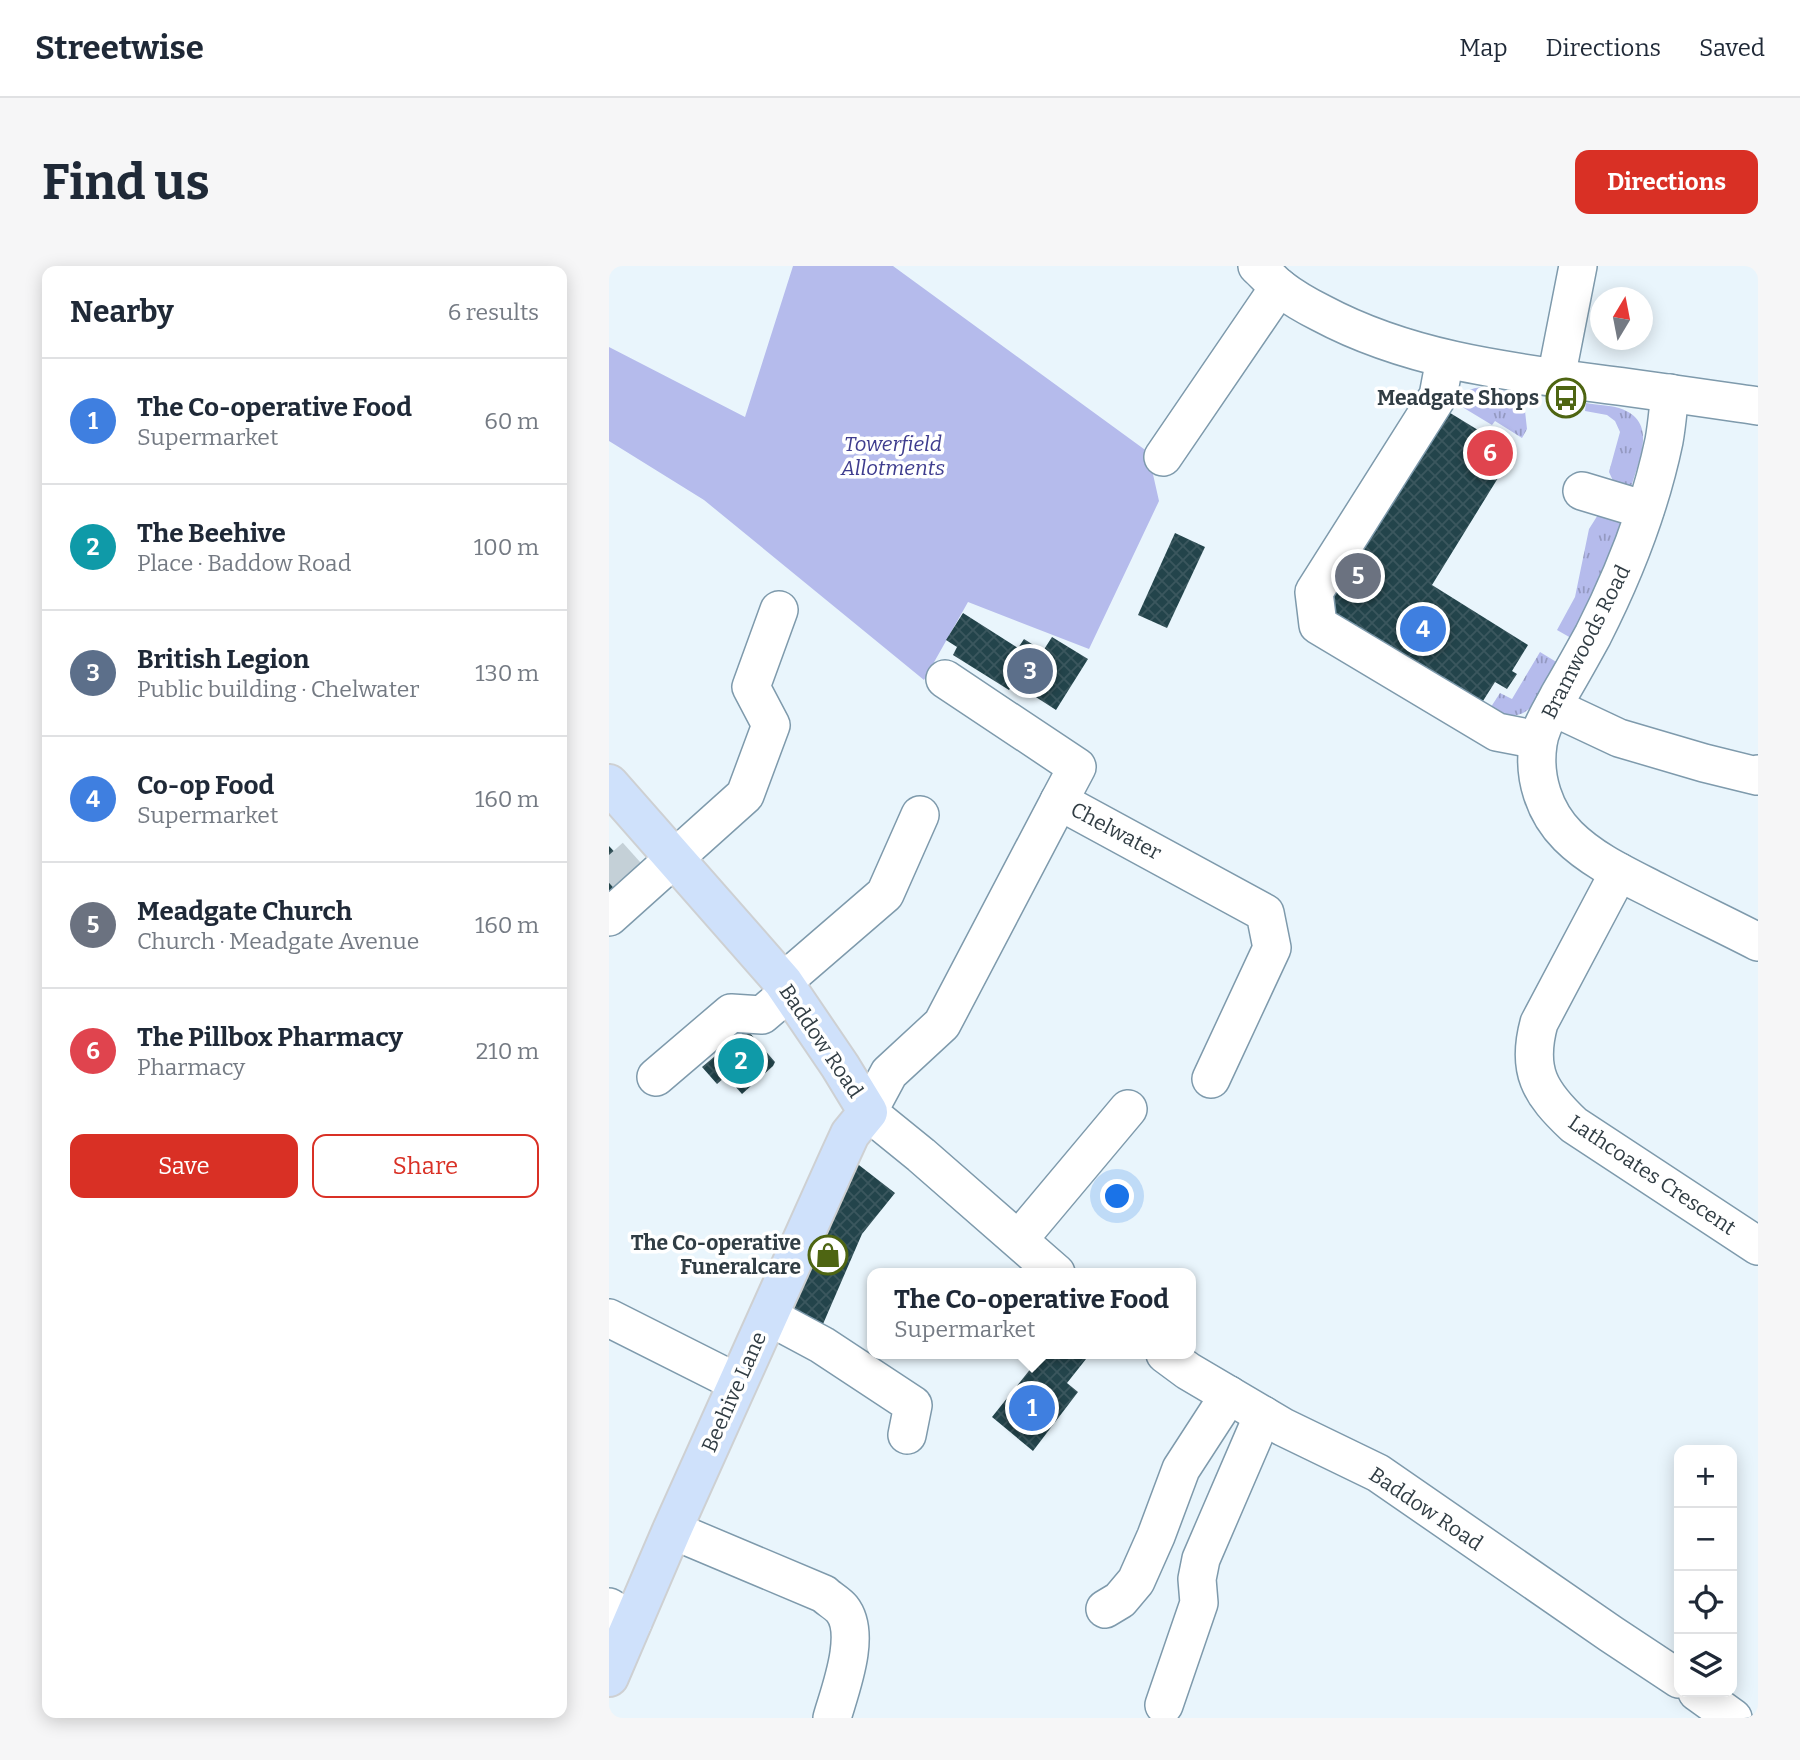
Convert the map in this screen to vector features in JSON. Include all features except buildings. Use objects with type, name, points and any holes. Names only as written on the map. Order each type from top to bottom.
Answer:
[{"type":"main road","name":"Baddow Road","points":[[611,792],[674,858],[786,987],[841,1066],[868,1112]]},
{"type":"main road","name":"Beehive Lane","points":[[609,1677],[621,1615],[672,1530],[850,1134],[868,1112]]},
{"type":"street","points":[[1556,378],[1578,266]]},
{"type":"street","points":[[1163,457],[1268,277],[1299,301],[1333,319],[1376,339],[1410,350],[1445,359],[1556,378],[1758,406]]},
{"type":"street","points":[[1445,359],[1438,396],[1314,592],[1318,625],[1497,732],[1545,724],[1619,737],[1704,764],[1757,776],[1758,774]]},
{"type":"street","name":"Bramwoods Road","points":[[1670,393],[1664,439],[1645,510],[1623,573],[1545,724],[1536,760],[1538,778],[1543,797],[1552,813],[1566,834],[1583,849],[1619,872],[1758,942]]},
{"type":"street","points":[[1582,491],[1645,510]]},
{"type":"street","points":[[609,940],[624,899],[745,795],[771,725],[751,687],[779,610]]},
{"type":"street","points":[[945,678],[1077,767],[1059,801]]},
{"type":"street","name":"Chelwater","points":[[868,1112],[889,1073],[942,1024],[1059,801],[1265,913],[1272,948],[1211,1079]]},
{"type":"street","points":[[656,1077],[731,1013],[762,1015],[786,987],[885,894],[920,815]]},
{"type":"street","name":"Lathcoates Crescent","points":[[1619,872],[1539,1023],[1534,1041],[1538,1078],[1554,1106],[1574,1125],[1758,1246]]},
{"type":"street","points":[[1019,1239],[1128,1109]]},
{"type":"street","name":"Baddow Road","points":[[868,1112],[1051,1268]]},
{"type":"street","points":[[768,1316],[822,1345],[912,1405],[907,1435]]},
{"type":"street","points":[[609,1318],[738,1384]]},
{"type":"street","name":"Baddow Road","points":[[1171,1359],[1283,1427],[1378,1474],[1674,1676]]},
{"type":"street","points":[[1105,1609],[1120,1600],[1136,1581],[1181,1469],[1229,1395]]},
{"type":"street","points":[[1164,1705],[1199,1603],[1197,1579],[1201,1559],[1263,1415]]},
{"type":"street","points":[[672,1530],[824,1594],[843,1610],[850,1631],[848,1662],[832,1718]]},
{"type":"street","points":[[1704,1697],[1733,1718]]},
{"type":"green space","name":"Towerfield Allotments","points":[[793,266],[893,266],[1148,452],[1159,501],[1089,649],[968,602],[924,680],[704,500],[609,441],[609,347],[745,417]]},
{"type":"green space","points":[[1483,387],[1527,395],[1527,429],[1522,438],[1495,421],[1492,425],[1454,402],[1467,391]]},
{"type":"green space","points":[[1586,403],[1619,408],[1639,422],[1643,442],[1631,488],[1614,483],[1609,472],[1620,432],[1615,421],[1607,415],[1585,411]]},
{"type":"green space","points":[[1601,510],[1624,516],[1600,578],[1571,638],[1557,630],[1575,597],[1589,529]]},
{"type":"green space","points":[[1540,652],[1558,663],[1533,705],[1525,712],[1515,715],[1489,710],[1500,693],[1512,699]]},
{"type":"tunnel","points":[[609,855],[634,883]]},
{"type":"place","name":"Meadgate Shops","points":[[1566,398]]},
{"type":"place","name":"The Pillbox Pharmacy","points":[[1490,453]]},
{"type":"place","name":"Meadgate Church","points":[[1358,576]]},
{"type":"place","name":"Co-op Food","points":[[1423,629]]},
{"type":"place","name":"British Legion","points":[[1030,671]]},
{"type":"place","name":"The Beehive","points":[[741,1061]]},
{"type":"place","name":"The Co-operative Funeralcare","points":[[828,1255]]},
{"type":"place","name":"The Co-operative Food","points":[[1032,1408]]}]
